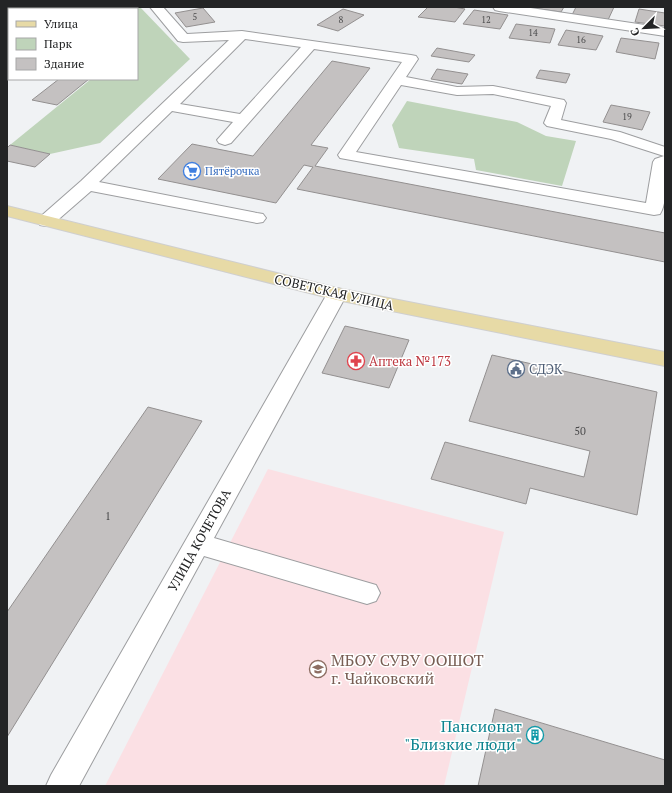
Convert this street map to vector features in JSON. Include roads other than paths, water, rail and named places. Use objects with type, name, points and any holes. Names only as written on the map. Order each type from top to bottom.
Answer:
[{"type":"main road","name":"СОВЕТСКАЯ УЛИЦА","points":[[7,211],[336,294],[665,359]]},
{"type":"street","points":[[156,7],[183,38],[207,48],[211,65]]},
{"type":"street","points":[[499,7],[665,32]]},
{"type":"street","points":[[183,38],[242,35],[412,59],[346,155],[654,210],[661,162],[665,161]]},
{"type":"street","points":[[46,221],[87,184],[242,35]]},
{"type":"street","points":[[225,140],[311,45]]},
{"type":"street","points":[[397,80],[457,91],[493,90],[559,103],[552,123],[614,135],[665,152]]},
{"type":"street","points":[[168,106],[243,119]]},
{"type":"street","points":[[87,184],[257,218]]},
{"type":"street","name":"УЛИЦА КОЧЕТОВА","points":[[62,786],[336,294]]},
{"type":"street","points":[[198,543],[367,593]]},
{"type":"place","name":"Пятёрочка","points":[[192,171]]},
{"type":"place","name":"Аптека №173","points":[[356,361]]},
{"type":"place","name":"СДЭК","points":[[516,369]]},
{"type":"place","name":"МБОУ СУВУ ООШОТ г. Чайковский","points":[[318,669]]},
{"type":"place","name":"Пансионат \"Близкие люди\"","points":[[535,735]]}]
